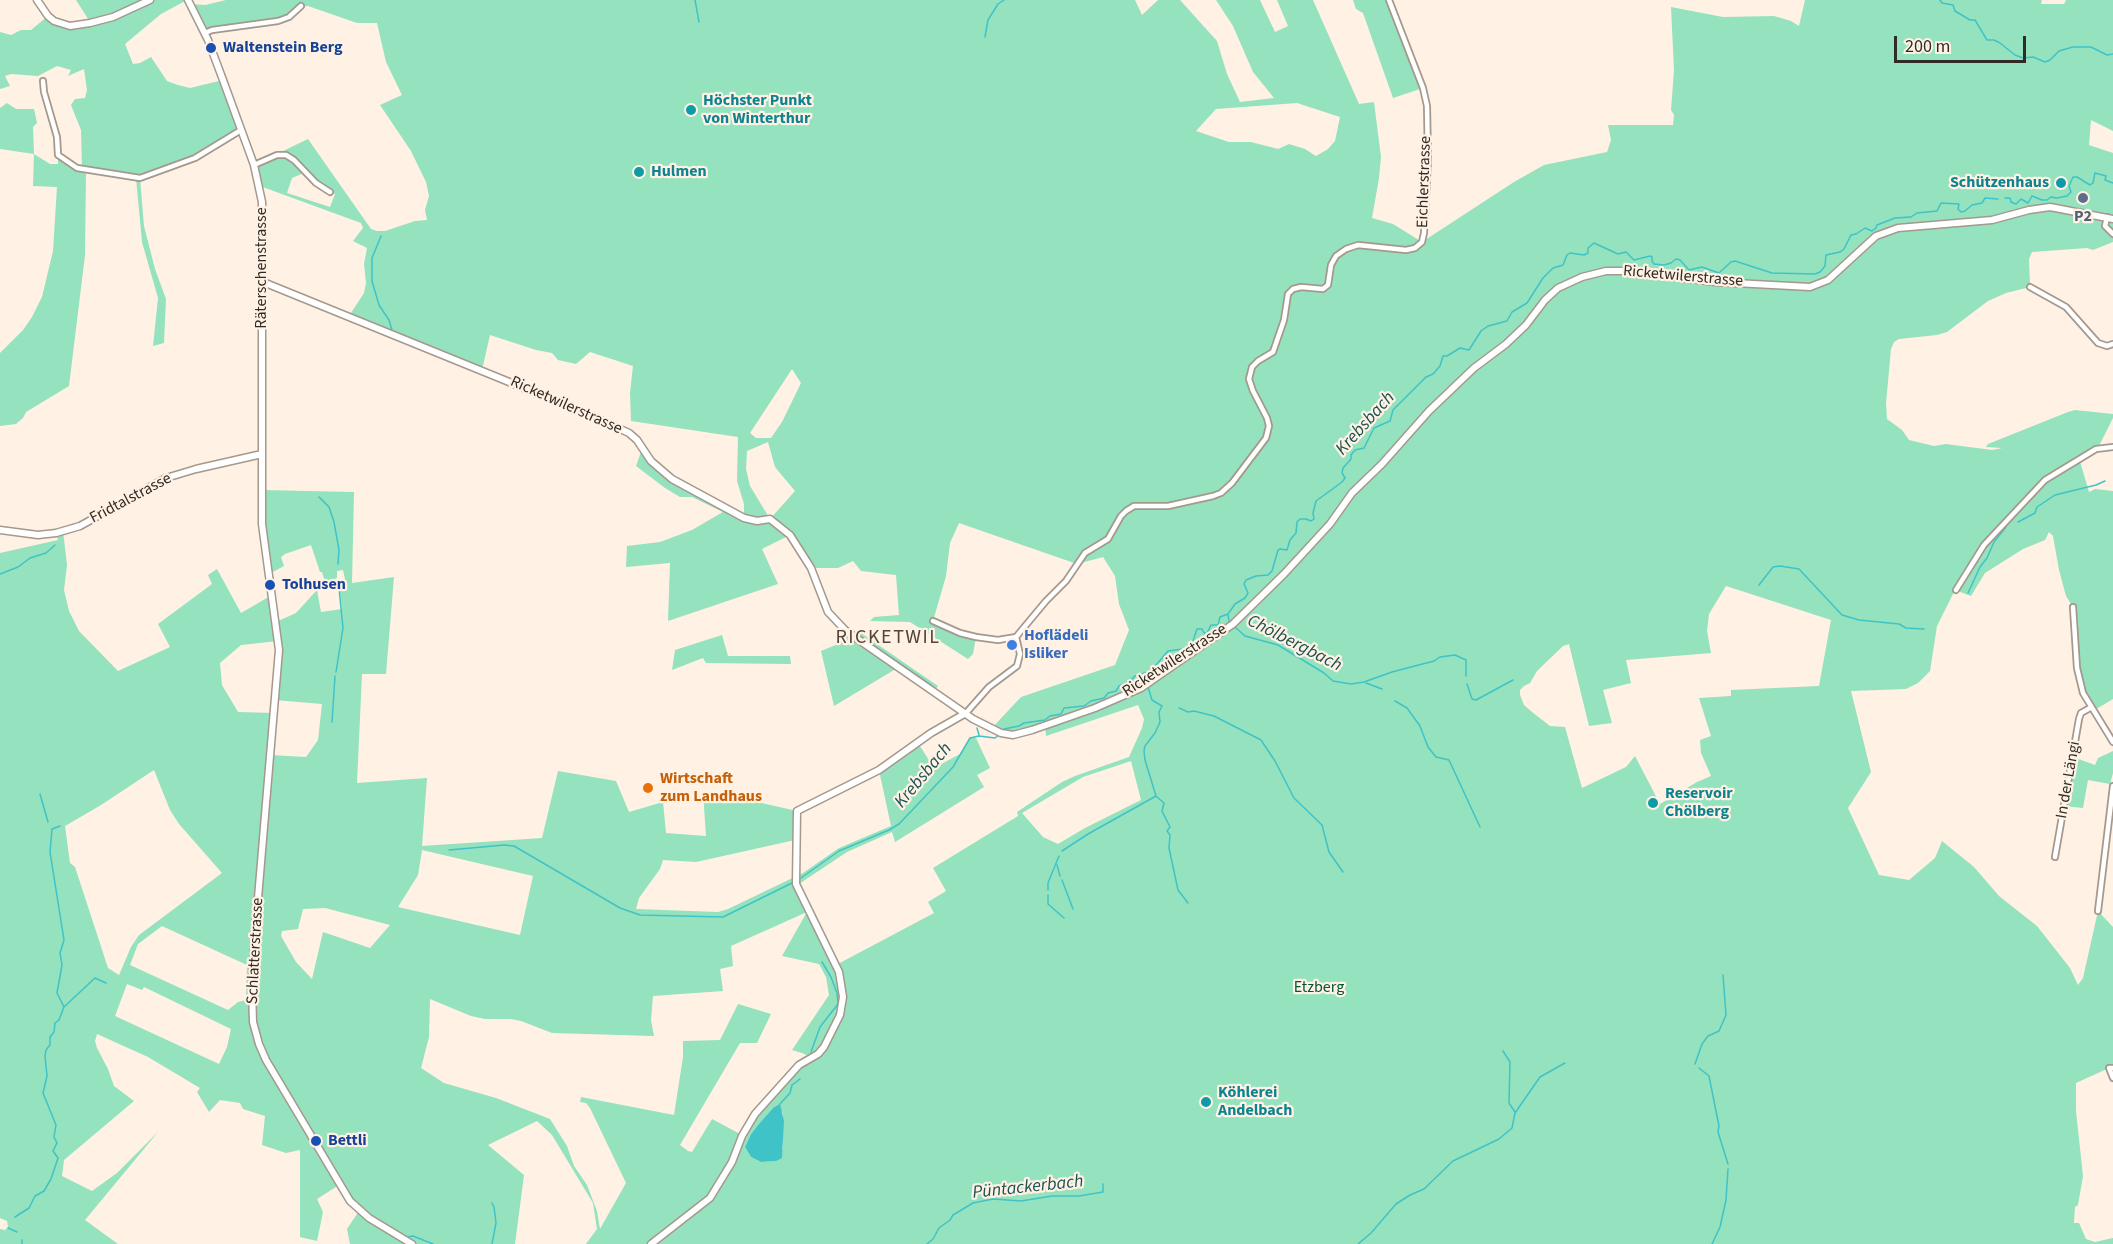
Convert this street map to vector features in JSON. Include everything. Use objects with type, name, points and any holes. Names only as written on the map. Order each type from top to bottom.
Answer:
[{"type":"street","points":[[37,0],[54,21],[70,26],[113,17],[150,0]]},
{"type":"street","name":"Räterschenstrasse","points":[[188,0],[205,33],[254,165],[262,202],[262,524],[279,650],[268,781]]},
{"type":"street","name":"Eichlerstrasse","points":[[1016,637],[1066,581],[1085,553],[1108,539],[1120,516],[1126,511],[1134,506],[1168,507],[1213,496],[1221,493],[1232,483],[1266,438],[1269,426],[1249,379],[1252,367],[1274,352],[1284,320],[1288,294],[1293,289],[1300,287],[1323,289],[1328,285],[1331,265],[1336,256],[1346,249],[1358,245],[1406,250],[1415,248],[1422,242],[1428,159],[1426,106],[1423,88],[1389,0]]},
{"type":"street","points":[[205,33],[212,30],[278,21],[289,17],[301,6]]},
{"type":"street","points":[[43,81],[57,137],[58,155],[77,168],[140,178],[195,158],[241,130]]},
{"type":"street","points":[[254,165],[277,155],[286,154],[316,183],[330,192]]},
{"type":"street","name":"Ricketwilerstrasse","points":[[263,282],[583,412],[634,437],[651,461],[672,479],[744,518],[758,521],[770,519],[790,535],[800,549],[815,577],[825,608],[837,623],[991,729],[1001,734],[1013,735],[1032,730],[1141,688],[1233,624],[1254,606],[1284,574],[1330,524],[1352,494],[1429,411],[1474,368],[1506,344],[1526,325],[1545,300],[1558,288],[1582,277],[1606,271],[1716,282],[1810,287],[1828,280],[1876,236],[1899,228],[1992,220],[2050,207],[2110,218]]},
{"type":"street","points":[[2110,218],[2105,226],[2113,234]]},
{"type":"street","points":[[2030,287],[2066,307],[2098,343],[2107,346],[2113,344]]},
{"type":"street","points":[[1956,590],[1984,545],[2045,480],[2096,448],[2113,447]]},
{"type":"street","name":"Fridtalstrasse","points":[[0,530],[38,535],[56,533],[80,526],[166,478],[262,454]]},
{"type":"street","points":[[2073,607],[2077,668],[2083,693],[2090,708],[2113,742]]},
{"type":"street","points":[[651,1244],[710,1198],[732,1162],[742,1136],[755,1114],[799,1065],[818,1054],[829,1039],[843,1004],[839,972],[794,876],[797,811],[898,758],[931,733],[966,713],[989,687],[1017,666],[1020,654],[1016,637],[998,640],[976,637],[960,633],[933,621]]},
{"type":"street","name":"In der Längi","points":[[2055,857],[2079,719],[2081,713],[2090,708]]},
{"type":"street","name":"Schlatterstrasse","points":[[268,781],[252,990],[253,1022],[259,1044],[350,1201],[369,1218],[411,1244]]},
{"type":"street","points":[[2098,911],[2113,786]]},
{"type":"street","points":[[2111,1068],[2113,1078]]},
{"type":"green space","points":[[76,0],[187,0],[161,14],[125,44],[133,64],[151,57],[167,81],[190,88],[223,80],[241,130],[211,149],[140,178],[144,226],[155,269],[166,299],[164,343],[153,346],[158,298],[142,242],[136,178],[86,170],[85,255],[69,386],[26,412],[16,424],[0,426],[0,353],[23,330],[32,317],[42,297],[53,251],[57,187],[33,186],[34,154],[50,164],[58,164],[58,155],[82,169],[81,130],[71,105],[75,99],[85,98],[87,90],[84,69],[68,76],[71,70],[57,66],[38,76],[11,74],[5,76],[10,86],[0,89],[0,32],[11,35],[21,30],[31,30],[48,16],[62,24],[90,22]]},
{"type":"green space","name":"Etzberg","points":[[226,0],[1135,0],[1142,15],[1158,0],[1180,0],[1217,41],[1227,74],[1240,102],[1274,98],[1253,72],[1233,26],[1216,0],[1260,0],[1275,32],[1288,26],[1277,0],[1313,0],[1359,104],[1374,102],[1381,157],[1372,218],[1393,224],[1422,242],[1544,165],[1607,152],[1611,140],[1608,125],[1673,125],[1674,115],[1671,110],[1674,70],[1671,7],[1723,17],[1774,16],[1799,26],[1805,0],[2042,0],[2041,4],[2064,4],[2066,0],[2113,0],[2113,131],[2091,120],[2089,145],[2113,153],[2113,242],[2093,250],[2087,248],[2032,252],[2029,259],[2030,287],[2006,293],[1988,301],[1947,332],[1899,339],[1894,342],[1891,349],[1886,403],[1887,419],[1902,430],[1909,440],[1934,446],[1946,444],[1992,450],[2002,448],[1986,447],[1988,444],[2068,412],[2075,410],[2113,414],[2100,444],[2096,449],[2079,458],[2089,492],[2095,489],[2113,491],[2113,699],[2093,711],[2083,693],[2077,668],[2073,607],[2066,596],[2053,536],[2049,532],[2045,540],[2023,549],[1985,573],[1971,596],[1955,590],[1937,626],[1930,671],[1918,683],[1906,689],[1851,691],[1871,772],[1848,808],[1879,875],[1909,880],[1935,858],[1942,841],[1974,867],[1999,896],[2037,926],[2070,968],[2078,985],[2083,978],[2098,911],[2113,927],[2113,1068],[2076,1083],[2076,1111],[2083,1176],[2078,1205],[2075,1207],[2074,1223],[2079,1223],[2086,1239],[2095,1242],[2113,1238],[2113,1244],[586,1244],[597,1229],[593,1203],[552,1135],[537,1121],[488,1145],[524,1175],[515,1244],[350,1244],[347,1229],[359,1211],[339,1185],[317,1199],[323,1212],[317,1241],[300,1237],[300,1150],[286,1153],[262,1145],[265,1116],[243,1109],[240,1103],[220,1100],[209,1112],[197,1092],[200,1088],[148,1057],[97,1034],[95,1041],[97,1048],[114,1086],[134,1101],[64,1160],[62,1176],[92,1191],[117,1173],[158,1132],[85,1220],[118,1244],[0,1244],[0,1229],[5,1230],[8,1227],[7,1221],[0,1218],[0,553],[58,540],[56,533],[63,531],[67,565],[64,590],[69,611],[79,631],[118,671],[170,647],[158,624],[212,584],[208,575],[217,569],[241,613],[272,595],[276,622],[296,613],[317,590],[321,612],[342,609],[339,585],[346,584],[343,570],[337,571],[337,578],[325,582],[311,545],[285,554],[281,557],[284,566],[269,574],[262,490],[354,492],[352,583],[394,577],[386,674],[362,674],[357,783],[427,778],[422,846],[542,838],[558,771],[616,781],[629,812],[663,802],[666,833],[706,836],[703,792],[797,811],[795,840],[696,862],[663,860],[660,869],[639,898],[636,909],[718,912],[803,873],[839,848],[891,826],[879,770],[918,743],[934,768],[960,754],[970,738],[976,738],[990,768],[977,775],[984,787],[895,842],[892,832],[847,852],[799,884],[836,965],[934,913],[928,902],[946,891],[933,868],[1018,816],[1017,812],[1062,782],[1129,757],[1144,719],[1138,705],[1046,736],[1045,726],[1013,735],[991,729],[1021,697],[1115,665],[1129,630],[1119,604],[1115,576],[1103,557],[1077,564],[959,523],[950,543],[946,576],[933,621],[976,637],[973,654],[968,659],[910,622],[870,621],[874,617],[899,615],[896,575],[861,571],[853,561],[838,568],[811,568],[790,535],[762,549],[778,584],[668,621],[670,563],[626,567],[627,546],[660,542],[692,530],[723,512],[692,497],[680,497],[636,466],[642,449],[660,470],[744,517],[744,504],[737,481],[738,437],[631,421],[630,393],[633,366],[590,352],[576,364],[558,360],[552,353],[490,335],[482,370],[349,316],[364,293],[366,283],[364,264],[367,248],[353,241],[363,228],[361,223],[260,186],[254,165],[308,139],[371,229],[385,231],[415,221],[427,220],[425,210],[429,196],[426,182],[411,151],[380,105],[402,95],[386,62],[377,23],[357,23],[308,6],[301,6],[289,17],[205,33],[191,4],[205,5]],"holes":[[[1297,103],[1340,117],[1335,141],[1328,149],[1316,156],[1305,149],[1289,144],[1278,149],[1251,142],[1229,142],[1196,131],[1216,109]],[[306,172],[321,187],[335,194],[330,207],[287,193],[292,178]],[[792,369],[801,383],[782,422],[771,438],[756,438],[750,433]],[[768,442],[775,467],[795,491],[770,519],[750,486],[746,469],[747,451]],[[1726,586],[1831,620],[1819,686],[1731,690],[1731,696],[1699,698],[1711,736],[1700,740],[1701,753],[1711,776],[1660,804],[1635,756],[1626,767],[1582,788],[1565,727],[1550,726],[1524,705],[1520,695],[1520,690],[1530,683],[1537,671],[1563,646],[1569,644],[1589,726],[1612,723],[1603,690],[1631,683],[1626,660],[1711,653],[1707,631],[1709,614]],[[278,641],[275,700],[322,704],[318,740],[306,757],[270,755],[274,713],[238,712],[222,685],[220,663],[241,645]],[[1131,761],[1141,800],[1058,844],[1043,837],[1022,813],[1083,777]],[[154,770],[170,810],[179,824],[222,873],[139,935],[119,975],[108,968],[75,867],[70,863],[65,826]],[[422,850],[533,876],[520,935],[398,907],[418,875]],[[325,908],[390,925],[370,948],[323,932],[312,979],[296,962],[281,936],[282,931],[298,929],[303,909]],[[807,912],[782,956],[819,964],[826,977],[829,995],[792,1050],[811,1057],[767,1099],[742,1135],[712,1119],[692,1152],[680,1145],[740,1043],[757,1043],[771,1014],[738,1004],[720,1040],[683,1041],[683,1057],[674,1115],[581,1097],[580,1102],[586,1103],[590,1108],[626,1183],[600,1229],[597,1211],[587,1185],[574,1166],[567,1146],[550,1119],[496,1098],[444,1083],[421,1068],[429,1037],[430,999],[471,1016],[521,1021],[552,1033],[654,1036],[651,1020],[653,996],[723,991],[720,969],[733,966],[731,946]],[[162,926],[247,965],[246,1000],[238,1002],[228,1010],[130,965],[138,944]],[[127,984],[142,990],[144,987],[231,1029],[227,1047],[219,1064],[115,1016]],[[773,1108],[783,1113],[783,1149],[776,1161],[761,1162],[751,1157],[745,1147],[751,1134]]]},
{"type":"green space","points":[[1353,0],[1389,0],[1423,88],[1393,98],[1363,13],[1356,9]]},
{"type":"green space","points":[[7,103],[16,109],[34,109],[37,123],[33,127],[34,154],[0,149],[0,108]]},
{"type":"green space","points":[[846,631],[856,638],[861,633],[938,686],[934,691],[899,667],[834,706],[821,651],[838,644]]},
{"type":"green space","points":[[722,635],[728,656],[790,656],[791,664],[706,663],[703,658],[672,670],[675,650]]},
{"type":"green space","points":[[2113,751],[2113,773],[2110,784],[2088,780],[2083,808],[2064,806],[2073,757],[2095,765],[2098,758]]},
{"type":"water","points":[[780,1104],[784,1121],[782,1158],[776,1161],[761,1162],[751,1157],[745,1147],[759,1124],[773,1108]]},
{"type":"waterway","points":[[695,0],[699,22]]},
{"type":"waterway","points":[[985,37],[988,20],[998,4],[1004,0]]},
{"type":"waterway","points":[[1940,0],[1942,3],[1953,5],[1955,11],[1970,20],[1975,20],[1987,40],[1994,40],[2023,58],[2033,57],[2045,62],[2059,51],[2073,47],[2091,47],[2107,55],[2113,54]]},
{"type":"waterway","name":"Krebsbach","points":[[2005,198],[2010,198],[2011,202],[2016,204],[2021,199],[2028,203],[2032,196],[2042,200],[2067,196],[2071,192],[2069,186],[2073,177],[2090,185],[2093,183],[2095,173],[2106,176],[2105,180],[2113,183]]},
{"type":"waterway","name":"Krebsbach","points":[[1002,731],[1024,723],[1045,720],[1050,716],[1061,714],[1064,708],[1084,706],[1091,701],[1104,698],[1135,676],[1151,671],[1168,651],[1183,649],[1192,644],[1197,629],[1202,629],[1204,633],[1207,633],[1211,625],[1218,625],[1220,617],[1228,614],[1235,604],[1245,598],[1248,593],[1244,584],[1246,580],[1268,575],[1272,571],[1278,550],[1287,550],[1290,540],[1296,533],[1297,522],[1300,519],[1311,521],[1314,519],[1316,501],[1342,482],[1345,478],[1342,473],[1343,468],[1355,450],[1364,448],[1374,428],[1390,421],[1393,410],[1426,377],[1433,374],[1440,366],[1443,356],[1460,348],[1469,350],[1481,331],[1488,326],[1507,321],[1512,312],[1527,303],[1543,278],[1553,268],[1563,265],[1570,253],[1584,255],[1594,243],[1618,254],[1626,252],[1634,260],[1650,256],[1654,264],[1664,265],[1676,259],[1680,260],[1689,270],[1702,267],[1719,273],[1735,261],[1772,273],[1815,274],[1825,266],[1826,255],[1840,252],[1851,235],[1865,228],[1872,231],[1877,225],[1895,218],[1937,211],[1941,203],[1959,204],[1958,209],[1961,212],[1972,205],[1982,203],[1985,198],[1998,199]]},
{"type":"waterway","points":[[381,236],[372,258],[372,281],[379,305],[389,320],[392,330]]},
{"type":"waterway","points":[[2018,522],[2035,513],[2037,507],[2055,495],[2105,481]]},
{"type":"waterway","points":[[319,497],[329,507],[334,522],[339,550],[338,564]]},
{"type":"waterway","points":[[1968,593],[1994,542],[2006,527]]},
{"type":"waterway","points":[[0,574],[18,567],[30,558],[46,553],[55,545]]},
{"type":"waterway","points":[[1759,585],[1773,567],[1799,569],[1842,615],[1859,620],[1924,629]]},
{"type":"waterway","points":[[336,672],[343,628],[339,588]]},
{"type":"waterway","name":"Krebsbach","points":[[1228,614],[1229,621]]},
{"type":"waterway","points":[[847,627],[931,685]]},
{"type":"waterway","name":"Chölbergbach","points":[[1235,627],[1245,636],[1278,645],[1333,681],[1351,684],[1364,682],[1434,661],[1440,657],[1455,655],[1466,660],[1466,676]]},
{"type":"waterway","points":[[332,722],[335,676]]},
{"type":"waterway","name":"Chölbergbach","points":[[1467,684],[1472,699],[1476,700],[1513,680]]},
{"type":"waterway","points":[[1366,683],[1382,689]]},
{"type":"waterway","points":[[1062,851],[1156,796],[1144,751],[1160,722],[1159,712],[1162,706],[1152,700],[1148,687]]},
{"type":"waterway","points":[[1395,701],[1407,708],[1420,726],[1428,747],[1436,757],[1449,760],[1480,827]]},
{"type":"waterway","points":[[1179,708],[1188,712],[1194,711],[1214,716],[1261,740],[1294,798],[1322,825],[1329,852],[1343,872]]},
{"type":"waterway","points":[[977,728],[979,735]]},
{"type":"waterway","name":"Krebsbach","points":[[798,880],[839,851],[899,824],[953,767],[970,738],[979,736],[995,738],[999,735]]},
{"type":"waterway","points":[[40,794],[48,822]]},
{"type":"waterway","points":[[1156,796],[1164,803],[1162,811],[1170,827],[1167,831],[1170,835],[1169,848],[1178,890],[1188,903]]},
{"type":"waterway","points":[[15,1217],[29,1208],[35,1196],[44,1191],[58,1158],[53,1151],[57,1143],[54,1137],[56,1125],[43,1093],[47,1076],[46,1050],[50,1045],[55,1023],[59,1020],[64,1007],[57,993],[62,965],[60,953],[64,940],[50,852],[52,829],[60,826]]},
{"type":"waterway","name":"Krebsbach","points":[[449,850],[514,846],[620,908],[640,915],[723,917],[794,882]]},
{"type":"waterway","points":[[1048,890],[1048,883],[1059,856]]},
{"type":"waterway","points":[[1057,865],[1060,876]]},
{"type":"waterway","points":[[1062,880],[1073,909]]},
{"type":"waterway","points":[[1048,895],[1048,904],[1064,918]]},
{"type":"waterway","points":[[811,1052],[820,1027],[838,1004],[831,977],[822,962]]},
{"type":"waterway","points":[[1695,1064],[1702,1044],[1708,1036],[1719,1031],[1726,1015],[1723,975]]},
{"type":"waterway","points":[[65,1006],[95,978],[106,983]]},
{"type":"waterway","points":[[1503,1051],[1510,1062],[1509,1103],[1515,1112]]},
{"type":"waterway","points":[[1358,1244],[1371,1233],[1396,1204],[1424,1189],[1453,1161],[1499,1139],[1512,1128],[1515,1113],[1540,1077],[1565,1063]]},
{"type":"waterway","points":[[1699,1068],[1709,1076],[1719,1126],[1718,1132],[1728,1164]]},
{"type":"waterway","points":[[780,1104],[790,1093],[792,1085],[800,1079]]},
{"type":"waterway","points":[[1712,1244],[1720,1227],[1726,1200],[1728,1169]]},
{"type":"waterway","name":"Püntackerbach","points":[[927,1244],[953,1215],[973,1203],[993,1199],[1021,1201],[1052,1196],[1079,1196],[1103,1192],[1103,1184]]},
{"type":"waterway","points":[[492,1203],[496,1223],[492,1244]]},
{"type":"waterway","points":[[8,1228],[17,1232]]},
{"type":"waterway","points":[[407,1237],[413,1236],[433,1244]]},
{"type":"place","name":"Waltenstein Berg","points":[[211,48]]},
{"type":"place","name":"Höchster Punkt von Winterthur","points":[[691,110]]},
{"type":"place","name":"Hulmen","points":[[639,172]]},
{"type":"place","name":"Schützenhaus","points":[[2061,183]]},
{"type":"place","name":"P2","points":[[2083,198]]},
{"type":"place","name":"Tolhusen","points":[[270,585]]},
{"type":"place","name":"Hoflädeli Isliker","points":[[1012,645]]},
{"type":"place","name":"Wirtschaft zum Landhaus","points":[[648,788]]},
{"type":"place","name":"Reservoir Chölberg","points":[[1653,803]]},
{"type":"place","name":"Köhlerei Andelbach","points":[[1206,1102]]},
{"type":"place","name":"Bettli","points":[[316,1141]]},
{"type":"district","name":"RICKETWIL","points":[[888,639]]}]
